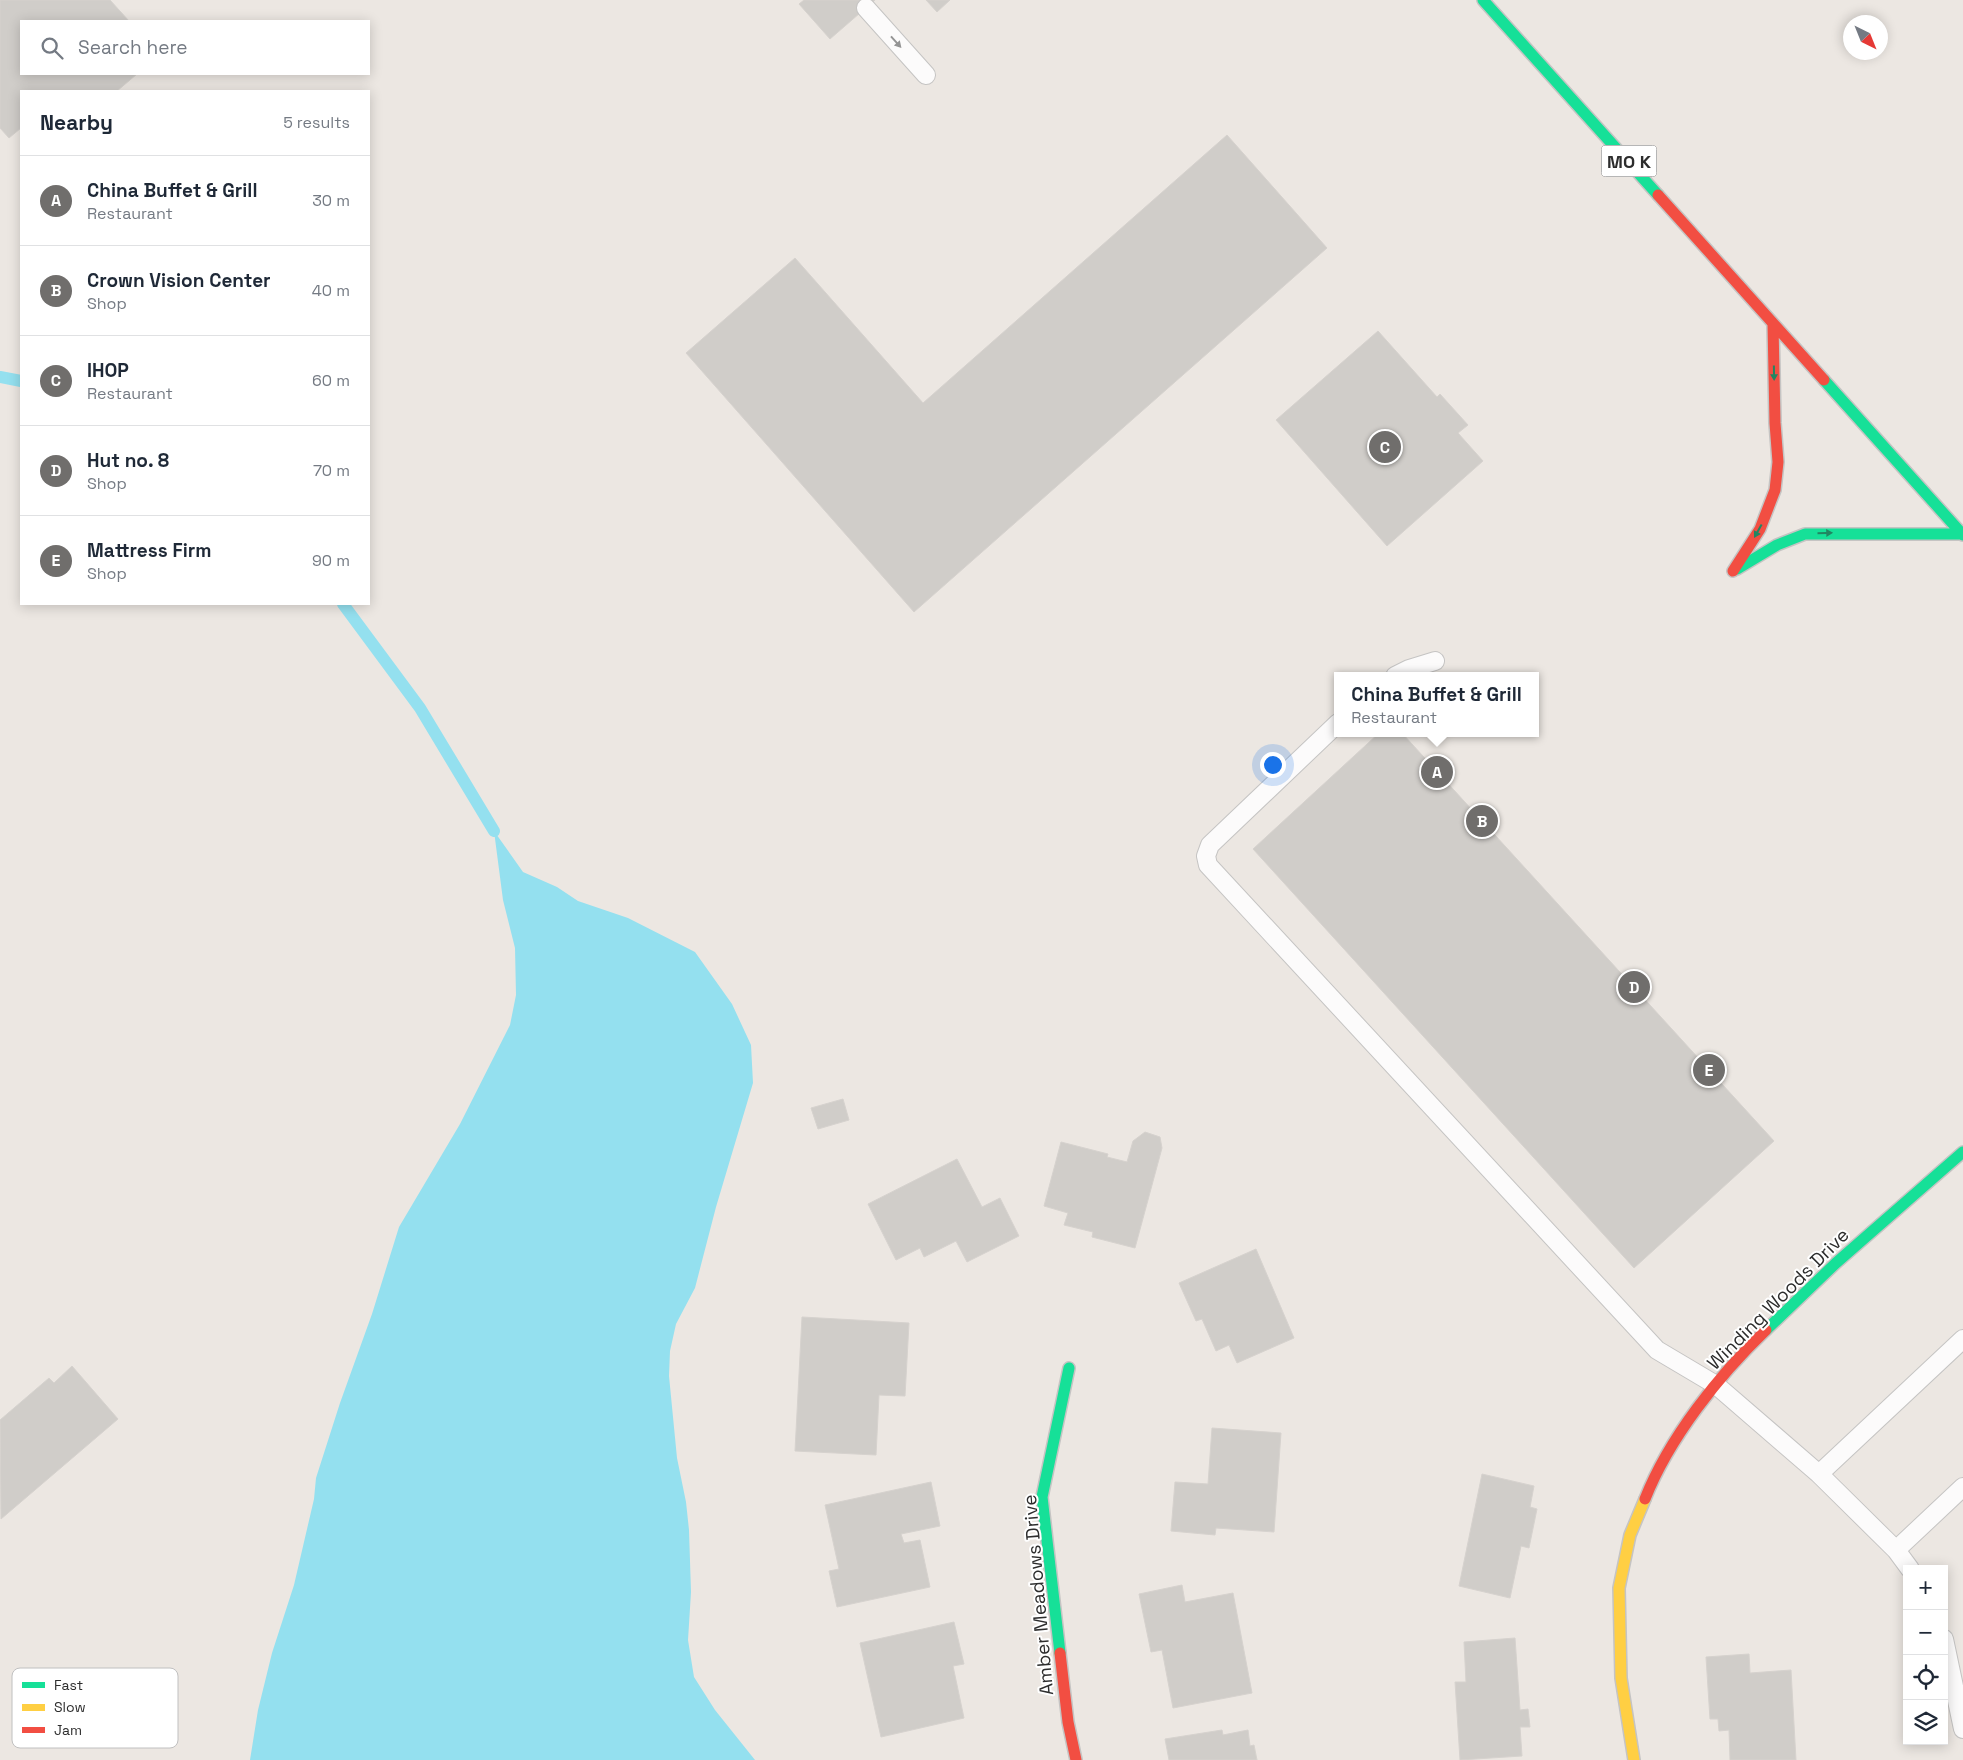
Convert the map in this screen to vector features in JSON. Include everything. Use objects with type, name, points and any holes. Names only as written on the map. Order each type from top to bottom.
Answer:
[{"type":"main road","name":"MO K","points":[[1483,0],[1962,535]]},
{"type":"main road","points":[[1773,324],[1775,423],[1778,462],[1775,490],[1760,529],[1733,571],[1777,545],[1805,534],[1962,535]]},
{"type":"main road","name":"Winding Woods Drive","points":[[1634,1760],[1621,1678],[1619,1588],[1628,1544],[1651,1483],[1684,1428],[1716,1385],[1763,1333],[1836,1263],[1963,1152]]},
{"type":"main road","name":"Amber Meadows Drive","points":[[1069,1368],[1042,1497],[1068,1722],[1076,1760]]},
{"type":"lane","points":[[866,8],[926,75]]},
{"type":"lane","points":[[1403,672],[1435,661]]},
{"type":"lane","points":[[1334,727],[1210,846],[1206,856],[1208,865],[1657,1350],[1716,1385],[1818,1474],[1896,1550],[1907,1565]]},
{"type":"lane","points":[[1818,1474],[1963,1339]]},
{"type":"lane","points":[[1896,1550],[1963,1487]]},
{"type":"lane","points":[[1947,1655],[1963,1729]]},
{"type":"water","points":[[494,831],[523,872],[557,887],[578,901],[628,918],[695,952],[732,1004],[751,1045],[753,1083],[716,1207],[695,1288],[676,1324],[670,1351],[669,1376],[677,1458],[686,1502],[689,1530],[691,1592],[688,1640],[694,1677],[715,1710],[755,1760],[250,1760],[258,1710],[272,1653],[294,1585],[314,1499],[316,1478],[340,1403],[372,1314],[399,1227],[460,1124],[510,1025],[516,995],[515,948],[503,900]]},
{"type":"building","points":[[0,0],[110,0],[128,20],[20,20],[20,75],[136,75],[118,90],[20,90],[20,129],[9,138],[0,128]]},
{"type":"building","points":[[804,0],[875,0],[830,39],[799,4]]},
{"type":"building","points":[[926,0],[950,0],[937,12]]},
{"type":"building","points":[[1227,135],[1327,248],[914,612],[686,353],[795,258],[923,403]]},
{"type":"building","points":[[1378,331],[1437,397],[1440,394],[1468,425],[1458,433],[1483,461],[1387,546],[1276,420]]},
{"type":"building","points":[[1375,737],[1406,737],[1774,1141],[1634,1268],[1253,849]]},
{"type":"building","points":[[843,1099],[849,1120],[818,1129],[811,1108]]},
{"type":"building","points":[[1145,1132],[1160,1137],[1162,1148],[1135,1248],[1092,1237],[1093,1232],[1064,1225],[1068,1213],[1044,1206],[1061,1142],[1108,1154],[1107,1157],[1127,1162],[1133,1141]]},
{"type":"building","points":[[957,1159],[982,1207],[1000,1198],[1019,1236],[967,1262],[956,1241],[924,1257],[920,1248],[896,1260],[868,1204]]},
{"type":"building","points":[[1256,1249],[1294,1338],[1237,1363],[1229,1345],[1216,1351],[1202,1319],[1196,1321],[1179,1283]]},
{"type":"building","points":[[802,1317],[909,1323],[905,1396],[879,1395],[876,1455],[795,1451]]},
{"type":"building","points":[[72,1366],[118,1419],[1,1519],[0,1420],[49,1378],[54,1383]]},
{"type":"building","points":[[1212,1428],[1281,1433],[1274,1532],[1216,1528],[1215,1535],[1171,1531],[1175,1482],[1208,1484]]},
{"type":"building","points":[[1482,1474],[1534,1486],[1530,1507],[1537,1509],[1529,1548],[1521,1546],[1510,1598],[1459,1586]]},
{"type":"building","points":[[931,1482],[940,1526],[901,1534],[904,1543],[920,1540],[930,1587],[837,1607],[829,1571],[839,1569],[825,1505]]},
{"type":"building","points":[[1182,1585],[1185,1602],[1233,1593],[1252,1693],[1173,1708],[1162,1650],[1151,1652],[1139,1594]]},
{"type":"building","points":[[954,1622],[964,1664],[953,1666],[964,1718],[881,1737],[860,1643]]},
{"type":"building","points":[[1515,1638],[1520,1710],[1528,1709],[1530,1727],[1520,1727],[1522,1756],[1460,1760],[1455,1682],[1466,1682],[1464,1642]]},
{"type":"building","points":[[1749,1654],[1750,1673],[1791,1670],[1796,1760],[1730,1760],[1729,1730],[1719,1731],[1718,1719],[1710,1719],[1706,1657]]},
{"type":"building","points":[[1222,1730],[1223,1735],[1248,1730],[1250,1746],[1254,1745],[1257,1760],[1169,1760],[1165,1739]]},
{"type":"waterway","points":[[0,377],[20,381]]},
{"type":"waterway","points":[[344,605],[420,708],[494,831]]},
{"type":"traffic: fast","points":[[1483,0],[1658,195]]},
{"type":"traffic: fast","points":[[1824,380],[1963,535]]},
{"type":"traffic: fast","points":[[1737,569],[1777,545],[1805,534],[1962,534]]},
{"type":"traffic: fast","points":[[1766,1330],[1836,1263],[1963,1152]]},
{"type":"traffic: fast","points":[[1060,1653],[1042,1497],[1069,1368]]},
{"type":"traffic: slow","points":[[1634,1760],[1621,1678],[1619,1588],[1630,1535],[1645,1499]]},
{"type":"traffic: jam","points":[[1658,195],[1824,380]]},
{"type":"traffic: jam","points":[[1733,571],[1760,529],[1775,490],[1778,462],[1775,423],[1773,324]]},
{"type":"traffic: jam","points":[[1645,1499],[1667,1453],[1681,1431],[1713,1387],[1766,1330]]},
{"type":"traffic: jam","points":[[1060,1653],[1068,1722],[1076,1760]]},
{"type":"place","name":"IHOP","points":[[1385,447]]},
{"type":"place","name":"China Buffet & Grill","points":[[1437,772]]},
{"type":"place","name":"Crown Vision Center","points":[[1482,821]]},
{"type":"place","name":"Hut no. 8","points":[[1634,987]]},
{"type":"place","name":"Mattress Firm","points":[[1709,1070]]}]
